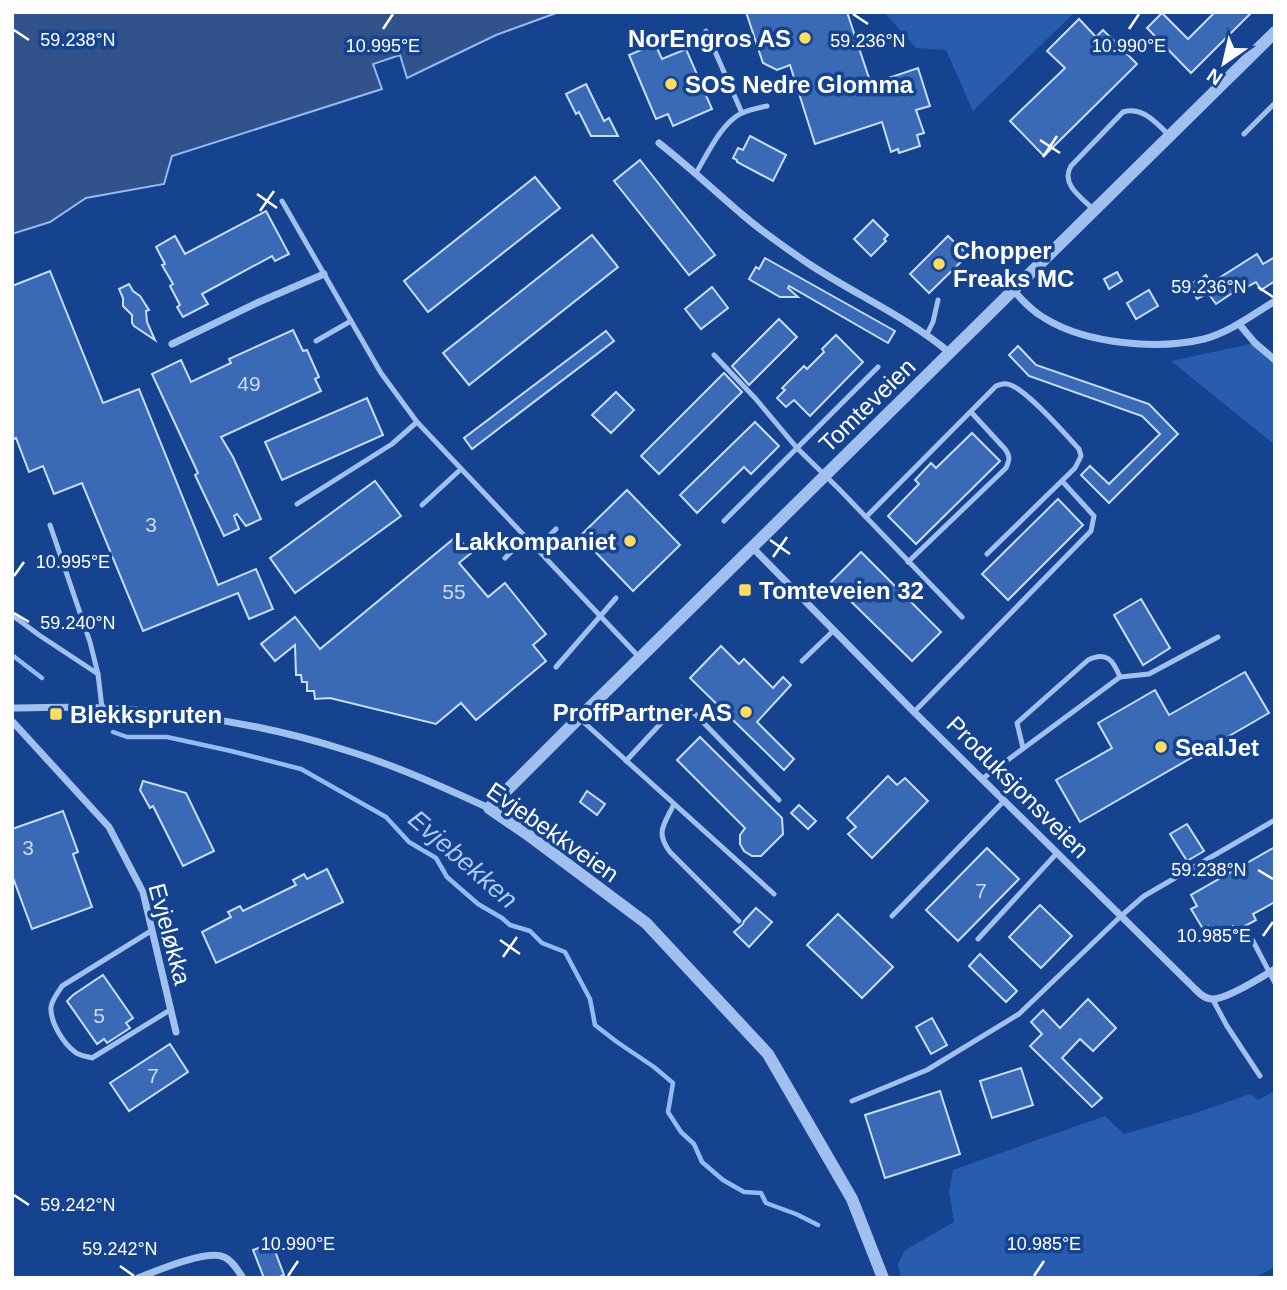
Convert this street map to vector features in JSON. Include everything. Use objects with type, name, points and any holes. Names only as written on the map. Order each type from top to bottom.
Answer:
[{"type":"street","name":"Tomteveien","points":[[489,808],[1275,32]]},
{"type":"street","points":[[659,143],[783,246],[927,334],[950,353]]},
{"type":"street","points":[[172,344],[324,274]]},
{"type":"street","points":[[1014,291],[1046,320],[1086,335],[1118,342],[1148,344],[1205,339],[1239,324],[1275,301]]},
{"type":"street","points":[[1239,324],[1255,343],[1275,360]]},
{"type":"street","name":"Produksjonsveien","points":[[752,547],[914,712],[1193,987],[1213,1000]]},
{"type":"street","name":"Evjebekkveien","points":[[12,708],[154,711],[251,725],[345,749],[388,764],[489,808],[646,923],[768,1054],[852,1199],[883,1278]]},
{"type":"street","name":"Evjeløkka","points":[[12,721],[109,827],[143,892],[176,1031]]},
{"type":"street","points":[[1213,1000],[1272,971]]},
{"type":"street","points":[[138,1278],[203,1255],[224,1256],[243,1278]]},
{"type":"lane","points":[[706,31],[742,113]]},
{"type":"lane","points":[[1244,134],[1275,103]]},
{"type":"lane","points":[[696,173],[732,119],[742,113],[767,106]]},
{"type":"lane","points":[[1094,210],[1067,182],[1067,173],[1124,112],[1133,109],[1143,113],[1169,135]]},
{"type":"lane","points":[[282,201],[381,373],[417,422],[640,658]]},
{"type":"lane","points":[[927,334],[938,300]]},
{"type":"lane","points":[[316,341],[351,321]]},
{"type":"lane","points":[[714,355],[797,448],[962,617]]},
{"type":"lane","points":[[724,522],[878,368]]},
{"type":"lane","points":[[866,517],[996,386],[1009,384],[1021,390],[1079,449],[1082,456],[1062,481],[987,554]]},
{"type":"lane","points":[[908,562],[1006,468],[1010,460],[1010,455],[971,412]]},
{"type":"lane","points":[[297,504],[392,444],[417,422]]},
{"type":"lane","points":[[422,505],[461,470]]},
{"type":"lane","points":[[914,712],[1091,531],[1094,516],[1062,481]]},
{"type":"lane","points":[[50,525],[90,642],[98,674],[102,708]]},
{"type":"lane","points":[[536,548],[556,529]]},
{"type":"lane","points":[[505,558],[526,537]]},
{"type":"lane","points":[[556,667],[616,598]]},
{"type":"lane","points":[[12,615],[98,674]]},
{"type":"lane","points":[[802,661],[834,630]]},
{"type":"lane","points":[[982,779],[1120,677],[1149,674],[1217,637]]},
{"type":"lane","points":[[1023,748],[1017,723],[1087,660],[1107,657],[1114,662],[1120,677]]},
{"type":"lane","points":[[626,761],[674,709],[686,707],[779,800]]},
{"type":"lane","points":[[579,718],[774,894]]},
{"type":"lane","points":[[892,916],[1004,801]]},
{"type":"lane","points":[[674,804],[662,830],[662,841],[739,921]]},
{"type":"lane","points":[[852,1101],[927,1070],[1019,1014],[1144,896],[1275,820]]},
{"type":"lane","points":[[978,939],[1057,853]]},
{"type":"lane","points":[[151,931],[62,986],[51,1005],[52,1017],[55,1027],[74,1052],[92,1058],[170,1010]]},
{"type":"lane","points":[[1253,941],[1272,971],[1275,983]]},
{"type":"lane","points":[[1213,1000],[1260,1076]]},
{"type":"shaded area","points":[[12,12],[559,12],[496,35],[407,78],[400,55],[373,64],[382,89],[172,156],[164,184],[86,198],[50,222],[12,234]]},
{"type":"shaded area","points":[[884,12],[1075,12],[973,111],[946,50],[916,48]]},
{"type":"shaded area","points":[[1255,343],[1275,360],[1275,445],[1171,361]]},
{"type":"shaded area","points":[[1275,1091],[1275,1267],[1253,1278],[901,1278],[898,1264],[905,1250],[954,1222],[949,1192],[953,1170],[1105,1116],[1124,1134],[1250,1094],[1258,1100]]},
{"type":"building","points":[[746,12],[847,12],[871,84],[918,68],[930,106],[916,110],[924,133],[917,135],[920,146],[899,153],[898,149],[891,152],[882,122],[815,144],[790,65],[777,70],[763,63]]},
{"type":"building","points":[[1215,12],[1252,12],[1191,73],[1147,28],[1162,13],[1188,39]]},
{"type":"building","points":[[1079,19],[1096,37],[1103,30],[1137,64],[1044,156],[1010,121],[1065,68],[1047,51]]},
{"type":"building","name":"SOS Nedre Glomma","points":[[655,44],[662,59],[686,49],[712,109],[673,126],[668,114],[656,119],[629,55]]},
{"type":"building","points":[[586,84],[604,121],[609,118],[618,136],[591,136],[579,112],[576,114],[566,94]]},
{"type":"building","points":[[750,136],[786,155],[773,181],[733,158],[738,148],[743,150]]},
{"type":"building","points":[[640,160],[715,255],[689,275],[614,181]]},
{"type":"building","points":[[535,177],[560,208],[428,312],[404,281]]},
{"type":"building","points":[[266,211],[289,254],[275,261],[272,256],[202,294],[208,304],[183,317],[170,286],[173,284],[156,247],[175,236],[185,254]]},
{"type":"building","points":[[873,220],[888,235],[884,239],[886,241],[871,256],[854,239]]},
{"type":"building","points":[[592,235],[618,267],[469,385],[443,353]]},
{"type":"building","name":"Chopper Freaks MC","points":[[948,236],[968,255],[929,293],[910,274]]},
{"type":"building","points":[[1257,254],[1263,264],[1275,257],[1275,281],[1261,290],[1256,282],[1245,288],[1243,286],[1216,304],[1208,293],[1197,299],[1189,285],[1206,275],[1211,283]]},
{"type":"building","points":[[765,258],[895,331],[888,343],[789,286],[798,297],[780,297],[749,279]]},
{"type":"building","points":[[50,271],[103,403],[139,389],[218,585],[256,569],[273,609],[249,619],[238,593],[143,631],[82,483],[54,494],[43,466],[29,472],[16,438],[12,440],[12,286]]},
{"type":"building","points":[[1117,272],[1122,281],[1109,289],[1104,279]]},
{"type":"building","points":[[129,284],[149,310],[146,311],[147,322],[155,340],[134,326],[132,315],[123,306],[119,289]]},
{"type":"building","points":[[712,287],[728,308],[701,329],[685,309]]},
{"type":"building","points":[[1149,290],[1158,306],[1136,319],[1127,303]]},
{"type":"building","points":[[779,319],[797,337],[749,385],[732,366]]},
{"type":"building","points":[[293,330],[303,351],[307,350],[319,377],[315,379],[321,391],[221,437],[261,519],[246,526],[237,514],[234,516],[239,529],[224,536],[152,374],[181,360],[191,382],[231,363],[229,359]]},
{"type":"building","points":[[606,331],[614,341],[472,449],[464,438]]},
{"type":"building","points":[[836,335],[863,362],[810,416],[794,400],[786,407],[777,398],[785,390],[782,388],[804,366],[807,369]]},
{"type":"building","points":[[1018,346],[1036,365],[1149,404],[1178,434],[1109,503],[1081,475],[1090,466],[1109,484],[1160,434],[1142,416],[1029,376],[1009,355]]},
{"type":"building","points":[[724,373],[742,392],[659,474],[641,456]]},
{"type":"building","points":[[616,392],[634,410],[611,433],[592,415]]},
{"type":"building","points":[[367,398],[383,435],[282,480],[265,442]]},
{"type":"building","points":[[755,422],[779,446],[751,474],[744,467],[697,513],[680,495]]},
{"type":"building","points":[[972,433],[1000,461],[916,544],[888,516],[919,484],[915,480],[931,463],[936,468]]},
{"type":"building","points":[[375,481],[401,516],[295,593],[270,558]]},
{"type":"building","name":"Lakkompaniet","points":[[627,490],[680,545],[633,591],[580,536]]},
{"type":"building","points":[[1058,499],[1083,525],[1008,600],[982,574]]},
{"type":"building","points":[[457,536],[471,553],[459,563],[488,597],[505,583],[546,634],[533,645],[546,661],[476,720],[461,703],[436,724],[330,698],[315,699],[314,691],[307,691],[307,682],[302,682],[301,675],[296,675],[295,645],[275,661],[261,644],[295,617],[320,649]]},
{"type":"building","points":[[861,552],[941,632],[912,661],[831,582]]},
{"type":"building","points":[[1141,599],[1170,648],[1143,665],[1114,615]]},
{"type":"building","name":"ProffPartner AS","points":[[721,646],[739,664],[744,659],[773,688],[783,677],[791,685],[757,722],[794,759],[784,770],[690,678]]},
{"type":"building","name":"SealJet","points":[[1245,672],[1269,713],[1080,822],[1056,780],[1112,748],[1098,723],[1155,690],[1169,715]]},
{"type":"building","points":[[700,737],[782,818],[783,834],[761,856],[752,856],[744,851],[740,844],[740,835],[745,828],[677,760]]},
{"type":"building","points":[[888,776],[897,785],[905,778],[928,801],[872,858],[848,834],[856,827],[847,818]]},
{"type":"building","points":[[143,781],[186,793],[214,851],[183,866],[153,806],[150,808],[140,790]]},
{"type":"building","points":[[587,791],[605,804],[597,815],[580,802]]},
{"type":"building","points":[[799,805],[816,821],[808,829],[791,813]]},
{"type":"building","points":[[63,811],[78,852],[73,854],[92,907],[32,929],[12,875],[12,829]]},
{"type":"building","points":[[1187,824],[1204,851],[1187,861],[1170,834]]},
{"type":"building","points":[[1275,847],[1275,902],[1253,914],[1256,920],[1236,931],[1233,926],[1215,936],[1208,926],[1203,929],[1191,909],[1197,906],[1191,895]]},
{"type":"building","points":[[987,848],[1019,879],[958,941],[926,910]]},
{"type":"building","points":[[327,869],[343,902],[216,963],[202,932],[231,917],[228,912],[240,906],[243,911],[296,885],[293,880],[304,874],[307,879]]},
{"type":"building","points":[[1040,905],[1072,936],[1041,968],[1009,937]]},
{"type":"building","points":[[756,908],[772,922],[749,947],[734,932]]},
{"type":"building","points":[[838,914],[893,967],[862,998],[807,945]]},
{"type":"building","points":[[980,954],[1017,991],[1006,1002],[969,966]]},
{"type":"building","points":[[103,975],[133,1018],[126,1023],[130,1028],[107,1043],[104,1039],[97,1044],[67,1001]]},
{"type":"building","points":[[1088,999],[1116,1028],[1093,1051],[1080,1039],[1062,1058],[1102,1098],[1092,1107],[1030,1046],[1042,1034],[1031,1022],[1043,1010],[1060,1028]]},
{"type":"building","points":[[932,1018],[947,1045],[931,1054],[916,1027]]},
{"type":"building","points":[[170,1044],[188,1072],[129,1111],[110,1083]]},
{"type":"building","points":[[1021,1068],[1033,1105],[992,1118],[980,1081]]},
{"type":"building","points":[[940,1091],[960,1154],[885,1178],[865,1115]]},
{"type":"building","points":[[272,1243],[284,1275],[264,1278],[253,1250]]},
{"type":"waterway","name":"Evjebekken","points":[[12,655],[42,678]]},
{"type":"waterway","name":"Evjebekken","points":[[113,732],[127,737],[167,737],[301,769],[386,817],[409,842],[436,858],[447,877],[478,904],[510,925],[530,931],[542,943],[565,952],[590,999],[595,1025],[673,1083],[668,1112],[681,1132],[694,1144],[702,1162],[723,1180],[744,1192],[761,1193],[766,1203],[818,1225]]},
{"type":"place","name":"NorEngros AS","points":[[805,38]]},
{"type":"place","name":"SOS Nedre Glomma","points":[[671,84]]},
{"type":"place","name":"Chopper Freaks MC","points":[[939,264]]},
{"type":"place","name":"Lakkompaniet","points":[[630,541]]},
{"type":"place","name":"Tomteveien 32","points":[[745,590]]},
{"type":"place","name":"ProffPartner AS","points":[[746,712]]},
{"type":"place","name":"Blekkspruten","points":[[56,714]]},
{"type":"place","name":"SealJet","points":[[1161,747]]}]
